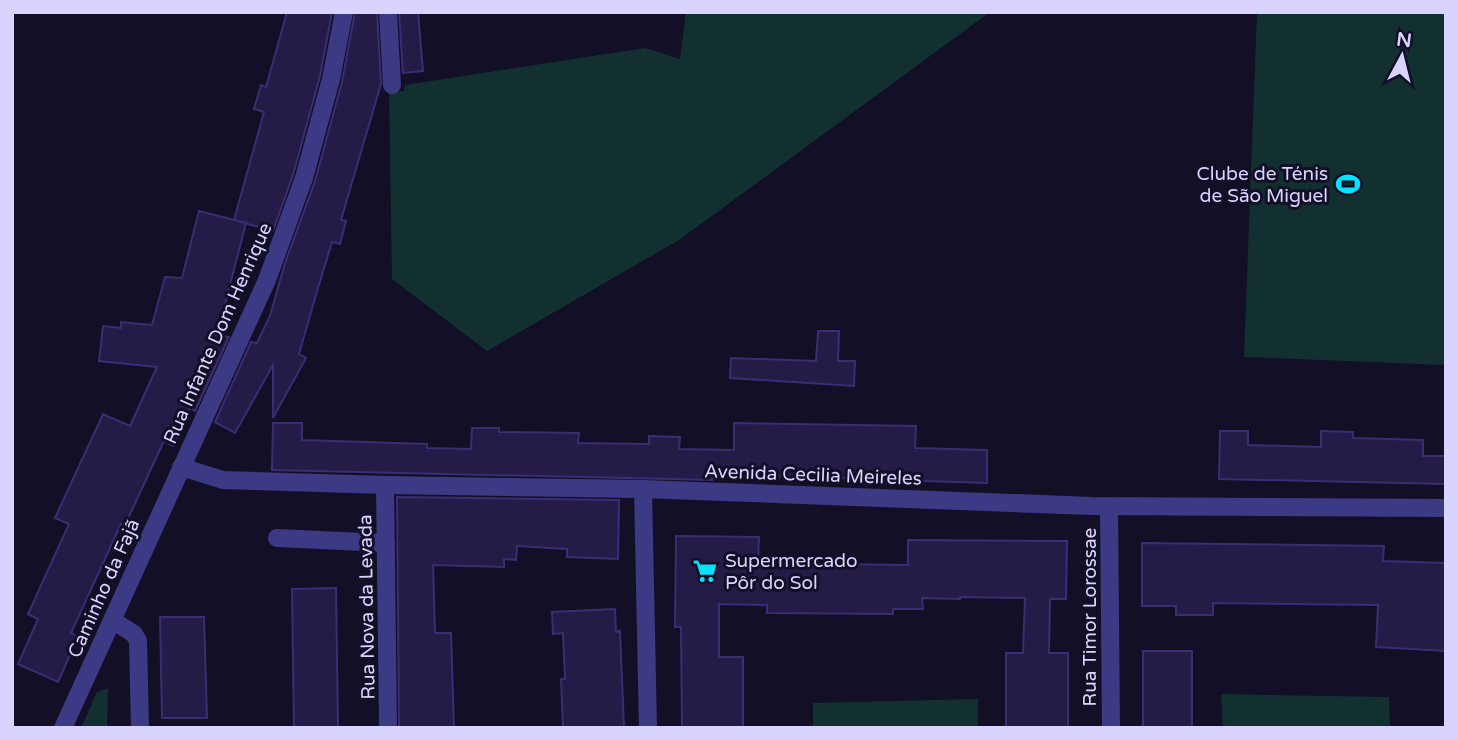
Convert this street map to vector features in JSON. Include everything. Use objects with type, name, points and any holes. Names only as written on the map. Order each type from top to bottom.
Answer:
[{"type":"street","name":"Rua Infante Dom Henrique","points":[[181,467],[267,280],[295,203],[331,79],[344,12]]},
{"type":"street","points":[[387,12],[392,85]]},
{"type":"street","name":"Avenida Cecilia Meireles","points":[[181,467],[223,480],[643,489],[1110,506],[1446,508]]},
{"type":"street","name":"Caminho da Fajã","points":[[63,728],[181,467]]},
{"type":"street","name":"Rua Nova da Levada","points":[[385,485],[388,728]]},
{"type":"street","points":[[643,489],[649,728]]},
{"type":"street","name":"Rua Timor Lorossae","points":[[1110,506],[1111,728]]},
{"type":"street","points":[[277,538],[386,543]]},
{"type":"street","points":[[112,620],[134,634],[138,641],[140,728]]},
{"type":"green space","points":[[686,12],[986,12],[986,15],[679,240],[487,351],[392,279],[389,92],[404,91],[405,85],[645,48],[680,59]]},
{"type":"green space","name":"Clube de Ténis de São Miguel","points":[[1257,12],[1446,12],[1446,365],[1244,357]]},
{"type":"green space","points":[[108,688],[107,728],[81,728],[97,692]]},
{"type":"green space","points":[[1221,694],[1389,697],[1390,728],[1223,728]]},
{"type":"green space","points":[[978,699],[978,728],[813,728],[813,703]]},
{"type":"building","points":[[287,12],[332,12],[320,76],[293,175],[273,231],[234,220],[264,112],[254,109],[261,85],[266,87]]},
{"type":"building","points":[[355,12],[377,12],[381,84],[341,220],[346,221],[340,244],[332,242],[318,288],[299,354],[306,358],[273,418],[273,365],[235,433],[215,422],[251,342],[257,343],[270,316],[285,263],[315,181],[342,82]]},
{"type":"building","points":[[399,12],[418,12],[423,71],[403,73]]},
{"type":"building","points":[[199,211],[246,223],[217,335],[229,337],[195,411],[190,408],[173,446],[164,441],[125,525],[121,524],[71,633],[78,637],[58,682],[18,664],[38,619],[28,614],[69,524],[55,518],[103,414],[130,426],[157,367],[99,361],[103,326],[121,328],[121,322],[152,325],[165,277],[182,278]]},
{"type":"building","points":[[818,331],[839,331],[838,361],[855,361],[854,386],[730,378],[731,358],[816,361]]},
{"type":"building","points":[[273,423],[302,423],[302,440],[427,444],[427,448],[471,449],[472,428],[499,428],[499,432],[579,433],[578,443],[649,444],[649,436],[680,437],[679,449],[734,450],[734,423],[916,426],[915,448],[987,450],[987,483],[712,475],[712,480],[272,470]]},
{"type":"building","points":[[1220,431],[1248,431],[1248,445],[1321,447],[1321,431],[1353,432],[1353,438],[1423,440],[1423,456],[1446,456],[1446,484],[1219,479]]},
{"type":"building","points":[[397,497],[619,500],[618,559],[567,557],[567,549],[517,546],[516,560],[504,559],[504,567],[433,565],[435,633],[451,633],[454,728],[399,728]]},
{"type":"building","points":[[676,536],[759,537],[758,563],[908,565],[908,540],[1067,541],[1066,599],[1050,599],[1049,653],[1068,653],[1068,728],[1006,728],[1006,653],[1023,653],[1025,598],[960,597],[922,598],[923,609],[893,609],[893,614],[767,613],[767,605],[719,604],[719,657],[743,657],[743,728],[682,728],[681,627],[675,627]]},
{"type":"building","points":[[1142,543],[1384,546],[1383,561],[1446,563],[1446,651],[1376,647],[1378,605],[1213,603],[1213,615],[1176,615],[1176,606],[1142,606]]},
{"type":"building","points":[[336,588],[338,728],[294,728],[292,589]]},
{"type":"building","points":[[615,609],[616,632],[620,631],[624,728],[563,727],[563,633],[553,634],[552,612]]},
{"type":"building","points":[[160,617],[204,617],[207,718],[162,718]]},
{"type":"building","points":[[1143,651],[1192,651],[1192,728],[1143,728]]},
{"type":"place","name":"Clube de Ténis de São Miguel","points":[[1348,184]]},
{"type":"place","name":"Supermercado Pôr do Sol","points":[[705,571]]}]
